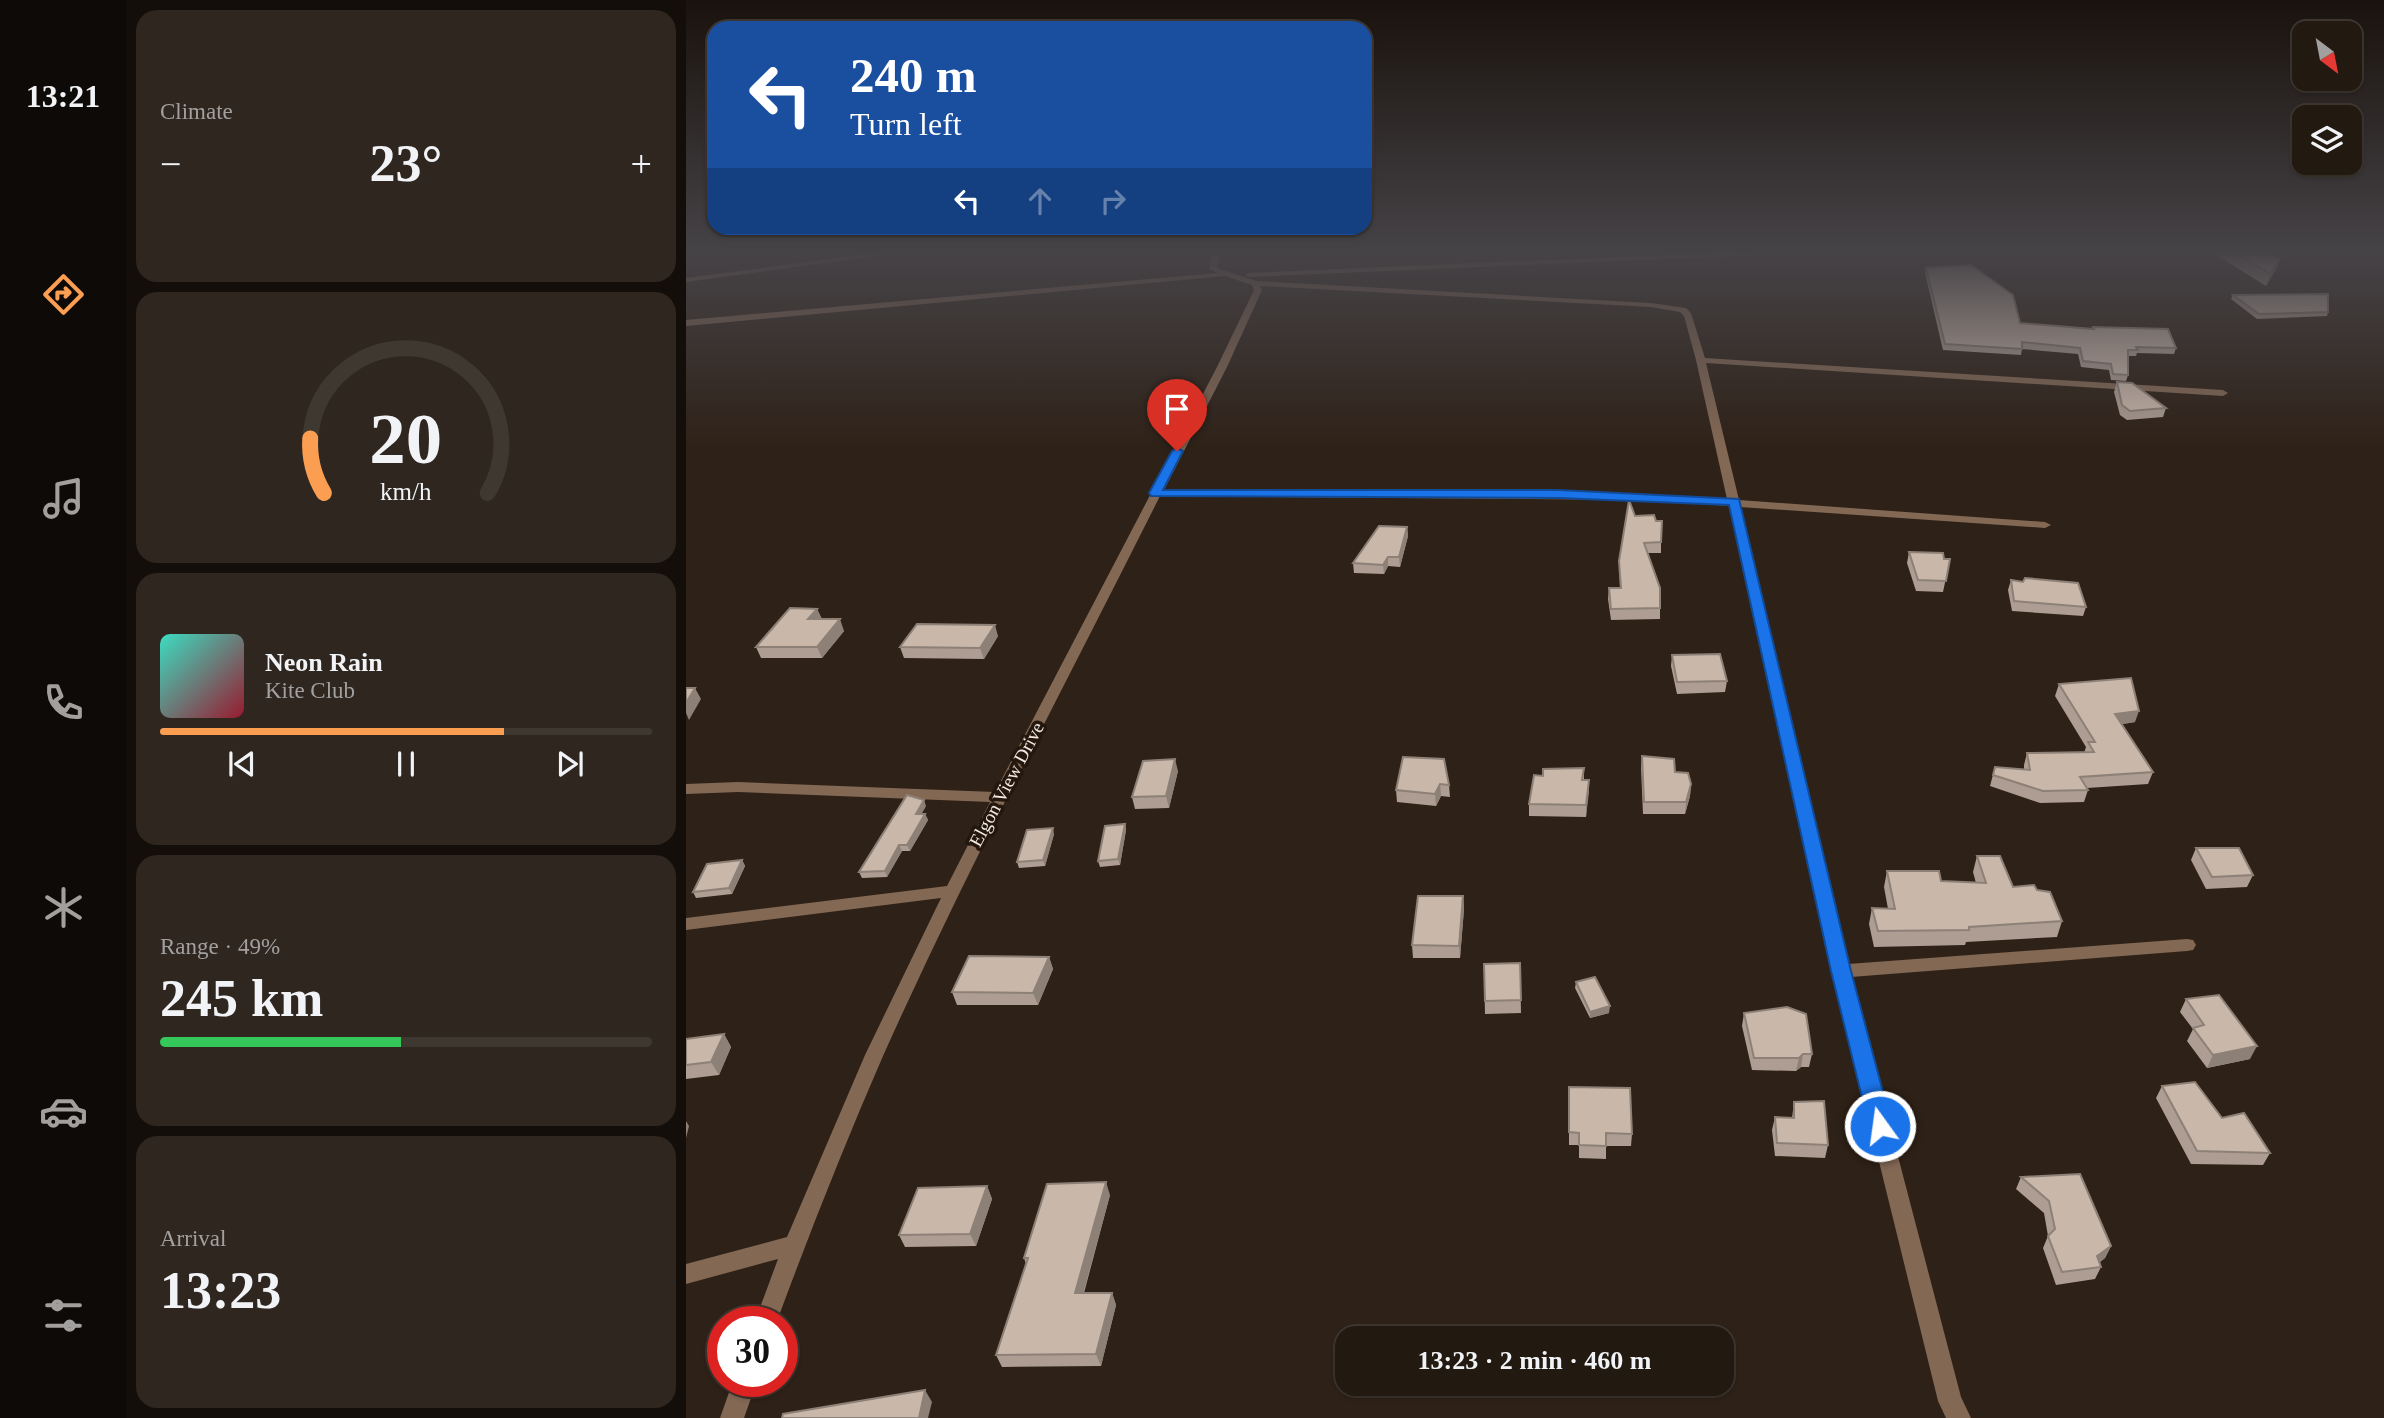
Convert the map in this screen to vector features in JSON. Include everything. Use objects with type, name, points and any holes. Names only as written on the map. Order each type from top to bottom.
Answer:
[{"type":"street","points":[[686,323],[749,317]]},
{"type":"street","name":"Elgon View Drive","points":[[771,1306],[793,1245],[874,1057],[951,891],[1245,317]]},
{"type":"street","points":[[1689,317],[1841,971],[1950,1401],[1959,1418]]},
{"type":"street","points":[[1701,360],[2224,393]]},
{"type":"street","points":[[1155,493],[1558,494],[1734,502],[2045,525]]},
{"type":"street","points":[[686,789],[738,787],[999,797]]},
{"type":"street","points":[[686,924],[951,891]]},
{"type":"street","points":[[1841,971],[2187,945]]},
{"type":"street","points":[[686,1274],[793,1245]]},
{"type":"street","points":[[732,1418],[739,1397]]},
{"type":"building","points":[[1938,317],[2019,317],[2020,323],[2094,329],[2093,327],[2168,329],[2176,348],[2136,347],[2138,350],[2128,350],[2128,375],[2113,374],[2111,364],[2083,361],[2080,348],[2022,342],[2022,349],[1945,344]]},
{"type":"building","points":[[2117,382],[2132,383],[2166,408],[2130,411],[2122,405]]},
{"type":"building","points":[[1629,500],[1635,516],[1654,515],[1656,521],[1662,521],[1661,542],[1644,543],[1660,588],[1660,608],[1611,609],[1609,588],[1621,588],[1619,561]]},
{"type":"building","points":[[1379,526],[1407,527],[1399,557],[1388,557],[1383,565],[1353,563]]},
{"type":"building","points":[[1909,552],[1943,553],[1944,559],[1950,559],[1946,581],[1918,580]]},
{"type":"building","points":[[2025,578],[2078,583],[2086,607],[2014,601],[2011,580],[2023,582]]},
{"type":"building","points":[[790,608],[817,609],[808,619],[840,619],[817,647],[756,647]]},
{"type":"building","points":[[917,624],[995,625],[980,648],[900,647]]},
{"type":"building","points":[[1720,654],[1727,681],[1677,682],[1672,655]]},
{"type":"building","points":[[2131,678],[2139,711],[2115,714],[2153,772],[2080,777],[2088,790],[2043,791],[1993,775],[1995,767],[2030,770],[2027,753],[2094,752],[2088,742],[2095,742],[2059,684]]},
{"type":"building","points":[[686,688],[695,688],[686,703]]},
{"type":"building","points":[[1642,756],[1674,759],[1675,772],[1688,773],[1691,784],[1686,802],[1644,802]]},
{"type":"building","points":[[1403,757],[1444,759],[1449,785],[1440,784],[1435,794],[1396,790]]},
{"type":"building","points":[[1175,759],[1166,796],[1132,797],[1143,761]]},
{"type":"building","points":[[1584,768],[1582,780],[1589,780],[1586,805],[1529,804],[1534,775],[1543,776],[1543,769]]},
{"type":"building","points":[[907,795],[924,800],[916,814],[925,814],[907,845],[899,845],[885,871],[859,872]]},
{"type":"building","points":[[1125,824],[1118,859],[1098,861],[1105,826]]},
{"type":"building","points":[[1053,828],[1043,860],[1017,862],[1027,830]]},
{"type":"building","points":[[2196,848],[2239,848],[2253,875],[2212,877]]},
{"type":"building","points":[[1977,856],[2000,856],[2013,887],[2034,885],[2037,890],[2050,892],[2062,921],[1969,927],[1969,930],[1878,931],[1872,908],[1895,909],[1887,871],[1939,871],[1941,881],[1986,883]]},
{"type":"building","points":[[742,860],[729,888],[693,892],[707,864]]},
{"type":"building","points":[[1418,896],[1463,896],[1459,946],[1412,945]]},
{"type":"building","points":[[969,956],[1049,957],[1033,993],[952,992]]},
{"type":"building","points":[[1520,963],[1521,1000],[1485,1001],[1484,964]]},
{"type":"building","points":[[1595,977],[1610,1006],[1590,1012],[1576,982]]},
{"type":"building","points":[[2219,995],[2257,1046],[2213,1055],[2193,1028],[2204,1025],[2186,999]]},
{"type":"building","points":[[1787,1007],[1806,1014],[1812,1054],[1803,1054],[1799,1058],[1754,1058],[1744,1013]]},
{"type":"building","points":[[724,1034],[711,1062],[686,1065],[686,1039]]},
{"type":"building","points":[[2195,1082],[2222,1118],[2244,1113],[2270,1153],[2197,1151],[2162,1086]]},
{"type":"building","points":[[1569,1087],[1630,1088],[1632,1134],[1606,1133],[1606,1146],[1579,1145],[1579,1133],[1569,1132]]},
{"type":"building","points":[[1824,1101],[1828,1145],[1777,1143],[1775,1117],[1794,1118],[1794,1102]]},
{"type":"building","points":[[2080,1174],[2111,1246],[2097,1256],[2101,1267],[2062,1272],[2048,1236],[2055,1229],[2049,1201],[2021,1177]]},
{"type":"building","points":[[1106,1182],[1075,1293],[1112,1293],[1096,1354],[996,1355],[1028,1258],[1024,1258],[1047,1184]]},
{"type":"building","points":[[987,1186],[970,1234],[899,1235],[918,1188]]},
{"type":"building","points":[[925,1390],[919,1418],[782,1418],[783,1414]]},
{"type":"route","points":[[1177,451],[1155,493],[1558,494],[1734,502],[1841,971],[1880,1126]]}]
